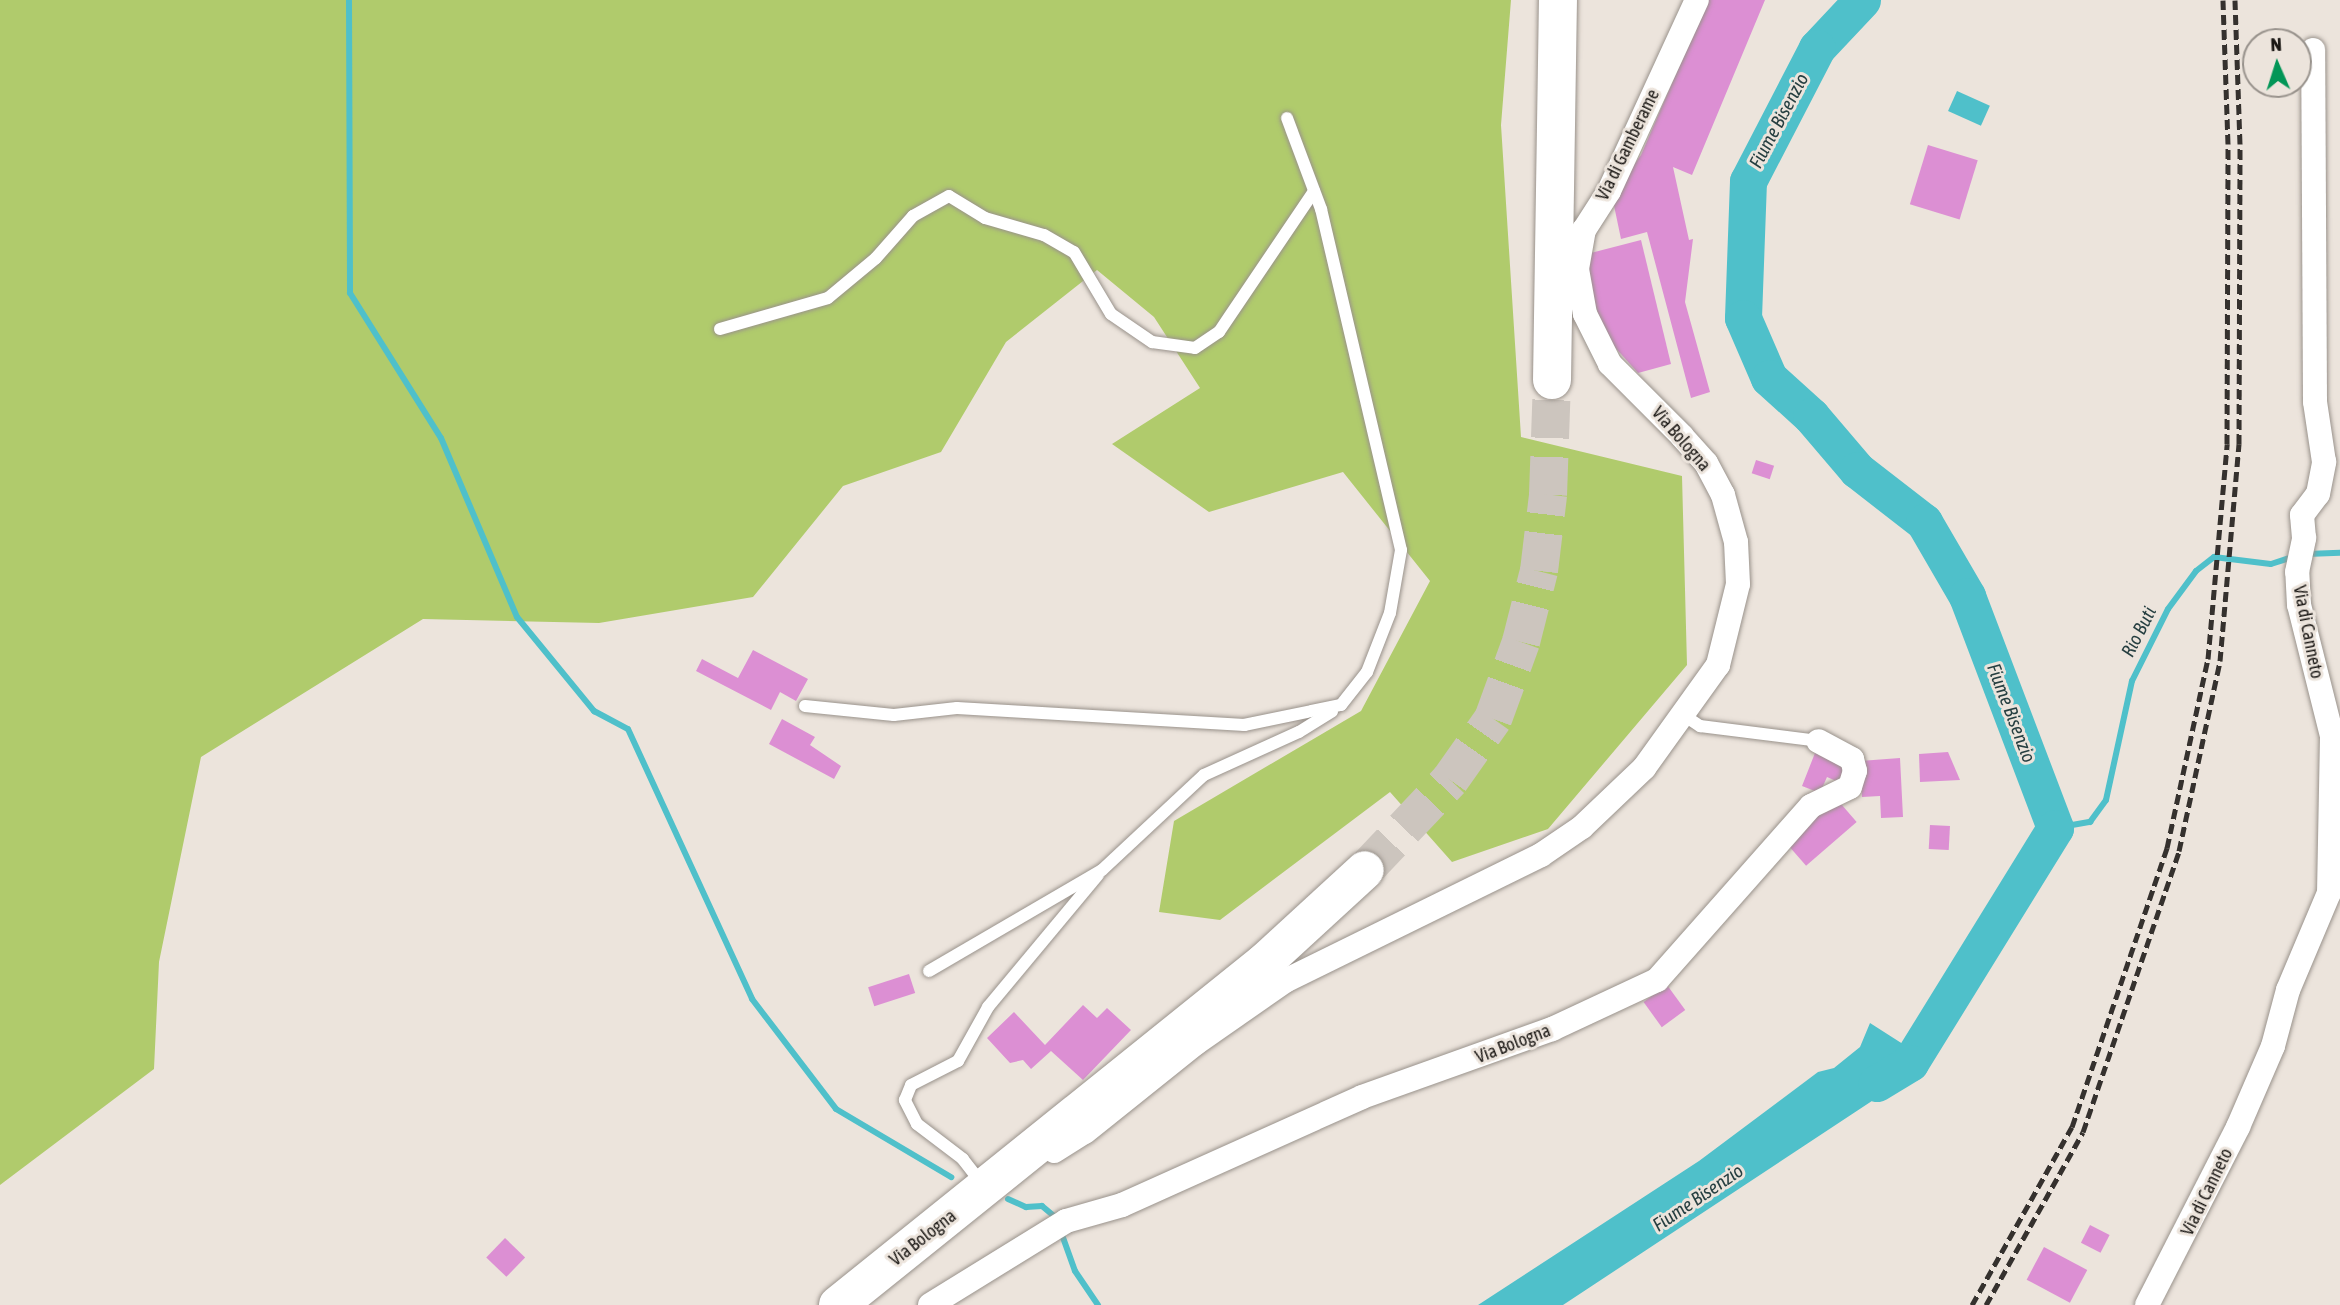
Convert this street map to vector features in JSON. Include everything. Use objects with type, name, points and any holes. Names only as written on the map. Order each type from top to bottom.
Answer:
[{"type":"main road","points":[[1552,380],[1558,0]]},
{"type":"main road","name":"Via Bologna","points":[[838,1305],[1266,961],[1365,870]]},
{"type":"street","name":"Via di Gamberame","points":[[1581,294],[1579,243],[1609,191],[1697,0]]},
{"type":"street","name":"Via di Canneto","points":[[2147,1305],[2238,1127],[2273,1046],[2288,990],[2329,893],[2332,736],[2299,605],[2297,572],[2304,538],[2302,515],[2318,494],[2324,462],[2315,402],[2313,50]]},
{"type":"street","name":"Via Bologna","points":[[997,1179],[1085,1132],[1196,1043],[1285,981],[1541,855],[1582,827],[1644,768],[1718,665],[1731,625],[1738,584],[1735,542],[1723,495],[1706,463],[1610,364],[1592,333],[1581,294]]},
{"type":"street","name":"Via Bologna","points":[[930,1305],[1066,1221],[1122,1205],[1362,1097],[1552,1029],[1657,980],[1811,806],[1850,787],[1855,771],[1852,759],[1818,741]]},
{"type":"lane","points":[[997,1179],[963,1159],[917,1124],[905,1100],[911,1085],[958,1061],[988,1007],[1102,870],[1204,775],[1299,732],[1341,705],[1367,672],[1390,613],[1401,550],[1314,191],[1287,118]]},
{"type":"lane","points":[[719,329],[828,298],[876,258],[913,216],[949,196],[985,218],[1044,235],[1074,252],[1111,314],[1152,342],[1195,348],[1219,332],[1314,191]]},
{"type":"lane","points":[[804,706],[894,715],[957,708],[1244,725],[1341,705]]},
{"type":"lane","name":"Via Bologna","points":[[1682,715],[1700,726],[1818,741]]},
{"type":"lane","points":[[929,971],[1102,870]]},
{"type":"green space","points":[[0,0],[1511,0],[1501,125],[1521,437],[1682,476],[1687,665],[1548,829],[1452,862],[1390,792],[1220,920],[1159,912],[1174,821],[1361,711],[1430,581],[1343,472],[1209,512],[1112,444],[1200,388],[1154,317],[1097,270],[1006,342],[941,452],[843,486],[753,597],[599,623],[423,619],[201,757],[159,962],[154,1069],[0,1185]]},
{"type":"water","points":[[1957,91],[1990,106],[1981,126],[1948,111]]},
{"type":"water","points":[[1870,1023],[1931,1062],[1563,1305],[1478,1305],[1699,1161],[1818,1072],[1834,1068],[1860,1047]]},
{"type":"building","points":[[1708,0],[1765,0],[1692,175],[1673,167],[1689,240],[1693,239],[1685,302],[1710,392],[1691,398],[1647,232],[1621,239],[1612,196],[1641,155]]},
{"type":"building","points":[[1928,145],[1978,160],[1960,219],[1910,204]]},
{"type":"building","points":[[1641,240],[1671,364],[1638,373],[1603,334],[1583,255]]},
{"type":"building","points":[[1756,460],[1774,466],[1770,479],[1752,473]]},
{"type":"building","points":[[753,650],[808,679],[796,701],[780,692],[771,710],[696,671],[702,659],[738,678]]},
{"type":"building","points":[[782,719],[815,737],[810,745],[841,766],[834,779],[769,744]]},
{"type":"building","points":[[1948,752],[1960,780],[1920,782],[1919,754]]},
{"type":"building","points":[[1815,753],[1850,767],[1843,784],[1827,777],[1820,793],[1802,786]]},
{"type":"building","points":[[1900,758],[1903,817],[1881,818],[1880,796],[1862,797],[1860,761]]},
{"type":"building","points":[[1835,797],[1857,822],[1806,866],[1784,841]]},
{"type":"building","points":[[1930,825],[1950,826],[1949,850],[1929,849]]},
{"type":"building","points":[[909,974],[915,993],[874,1006],[868,987]]},
{"type":"building","points":[[1667,985],[1685,1010],[1662,1027],[1644,1002]]},
{"type":"building","points":[[1083,1005],[1097,1018],[1107,1008],[1131,1030],[1083,1080],[1051,1051],[1031,1069],[1023,1060],[1010,1063],[987,1038],[1014,1012],[1045,1045]]},
{"type":"building","points":[[2090,1225],[2110,1235],[2101,1253],[2081,1243]]},
{"type":"building","points":[[505,1238],[525,1257],[506,1277],[486,1257]]},
{"type":"building","points":[[2044,1247],[2087,1270],[2070,1303],[2027,1280]]},
{"type":"waterway","points":[[349,0],[350,293],[441,438],[517,617],[594,711],[628,729],[752,999],[836,1109],[951,1177]]},
{"type":"waterway","name":"Fiume Bisenzio","points":[[1862,0],[1817,48],[1748,181],[1743,318],[1769,378],[1811,416],[1857,470],[1924,522],[1967,596],[2055,828],[1910,1063],[1877,1083]]},
{"type":"waterway","name":"Rio Buti","points":[[2307,554],[2340,553]]},
{"type":"waterway","name":"Rio Buti","points":[[2055,828],[2090,822],[2106,800],[2132,681],[2168,609],[2196,571],[2214,557],[2271,564],[2293,557]]},
{"type":"waterway","points":[[1008,1199],[1026,1207],[1042,1206],[1054,1216]]},
{"type":"waterway","points":[[1061,1232],[1075,1271],[1098,1305]]},
{"type":"tunnel","points":[[1365,870],[1450,780],[1493,719],[1521,642],[1539,571],[1548,495],[1552,380]]},
{"type":"railway","points":[[1972,1305],[2072,1127],[2167,848],[2208,659],[2227,444],[2228,144],[2223,0]]},
{"type":"railway","points":[[1986,1305],[2083,1132],[2179,851],[2220,661],[2239,444],[2240,144],[2235,0]]}]
